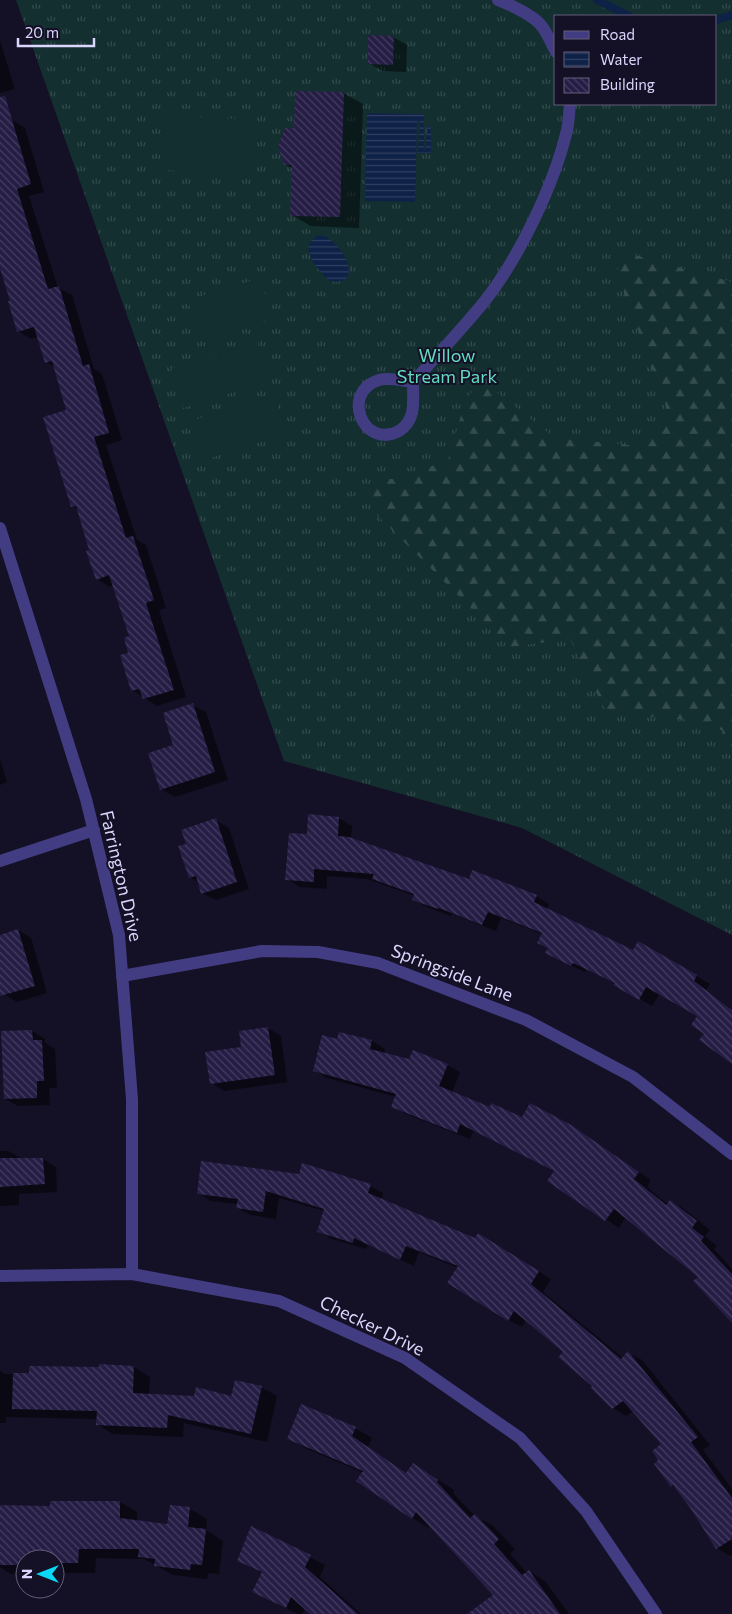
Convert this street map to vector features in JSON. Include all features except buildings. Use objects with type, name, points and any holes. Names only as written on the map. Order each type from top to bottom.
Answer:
[{"type":"street","points":[[498,0],[539,23],[554,48]]},
{"type":"street","points":[[413,382],[380,380],[368,386],[364,390],[358,408],[360,418],[366,426],[382,434],[392,434],[408,423],[412,415],[413,382],[485,301],[510,264],[536,216],[556,165],[567,130],[570,105]]},
{"type":"street","name":"Farrington Drive","points":[[0,528],[86,799],[119,935],[132,1099],[132,1274]]},
{"type":"street","points":[[0,861],[94,830]]},
{"type":"street","name":"Springside Lane","points":[[122,976],[262,951],[318,952],[378,963],[526,1020],[633,1077],[732,1154]]},
{"type":"street","name":"Checker Drive","points":[[0,1276],[132,1274],[279,1301],[405,1358],[520,1438],[586,1511],[656,1614]]},
{"type":"green space","name":"Willow Stream Park","points":[[16,0],[732,0],[732,935],[522,828],[284,761]]},
{"type":"green space","points":[[162,116],[251,119],[250,173],[160,170]]},
{"type":"green space","points":[[620,251],[732,282],[732,755],[716,748],[723,731],[701,721],[606,712],[570,639],[510,647],[374,512],[372,479],[396,479],[448,460],[466,398],[476,388],[491,388],[555,438],[630,445],[669,414],[617,274]]},
{"type":"green space","points":[[260,278],[272,318],[200,341],[188,300]]},
{"type":"green space","points":[[257,341],[270,381],[183,408],[171,369]]},
{"type":"green space","points":[[274,394],[287,434],[200,461],[188,422]]},
{"type":"water","points":[[367,113],[424,114],[424,149],[426,149],[427,126],[431,127],[431,153],[418,153],[420,121],[417,121],[415,202],[365,201]]},
{"type":"water","points":[[320,235],[328,238],[343,253],[349,271],[347,277],[341,281],[330,281],[319,271],[311,258],[309,245],[313,239]]},
{"type":"waterway","points":[[597,0],[627,15]]},
{"type":"waterway","points":[[717,20],[732,15]]}]
